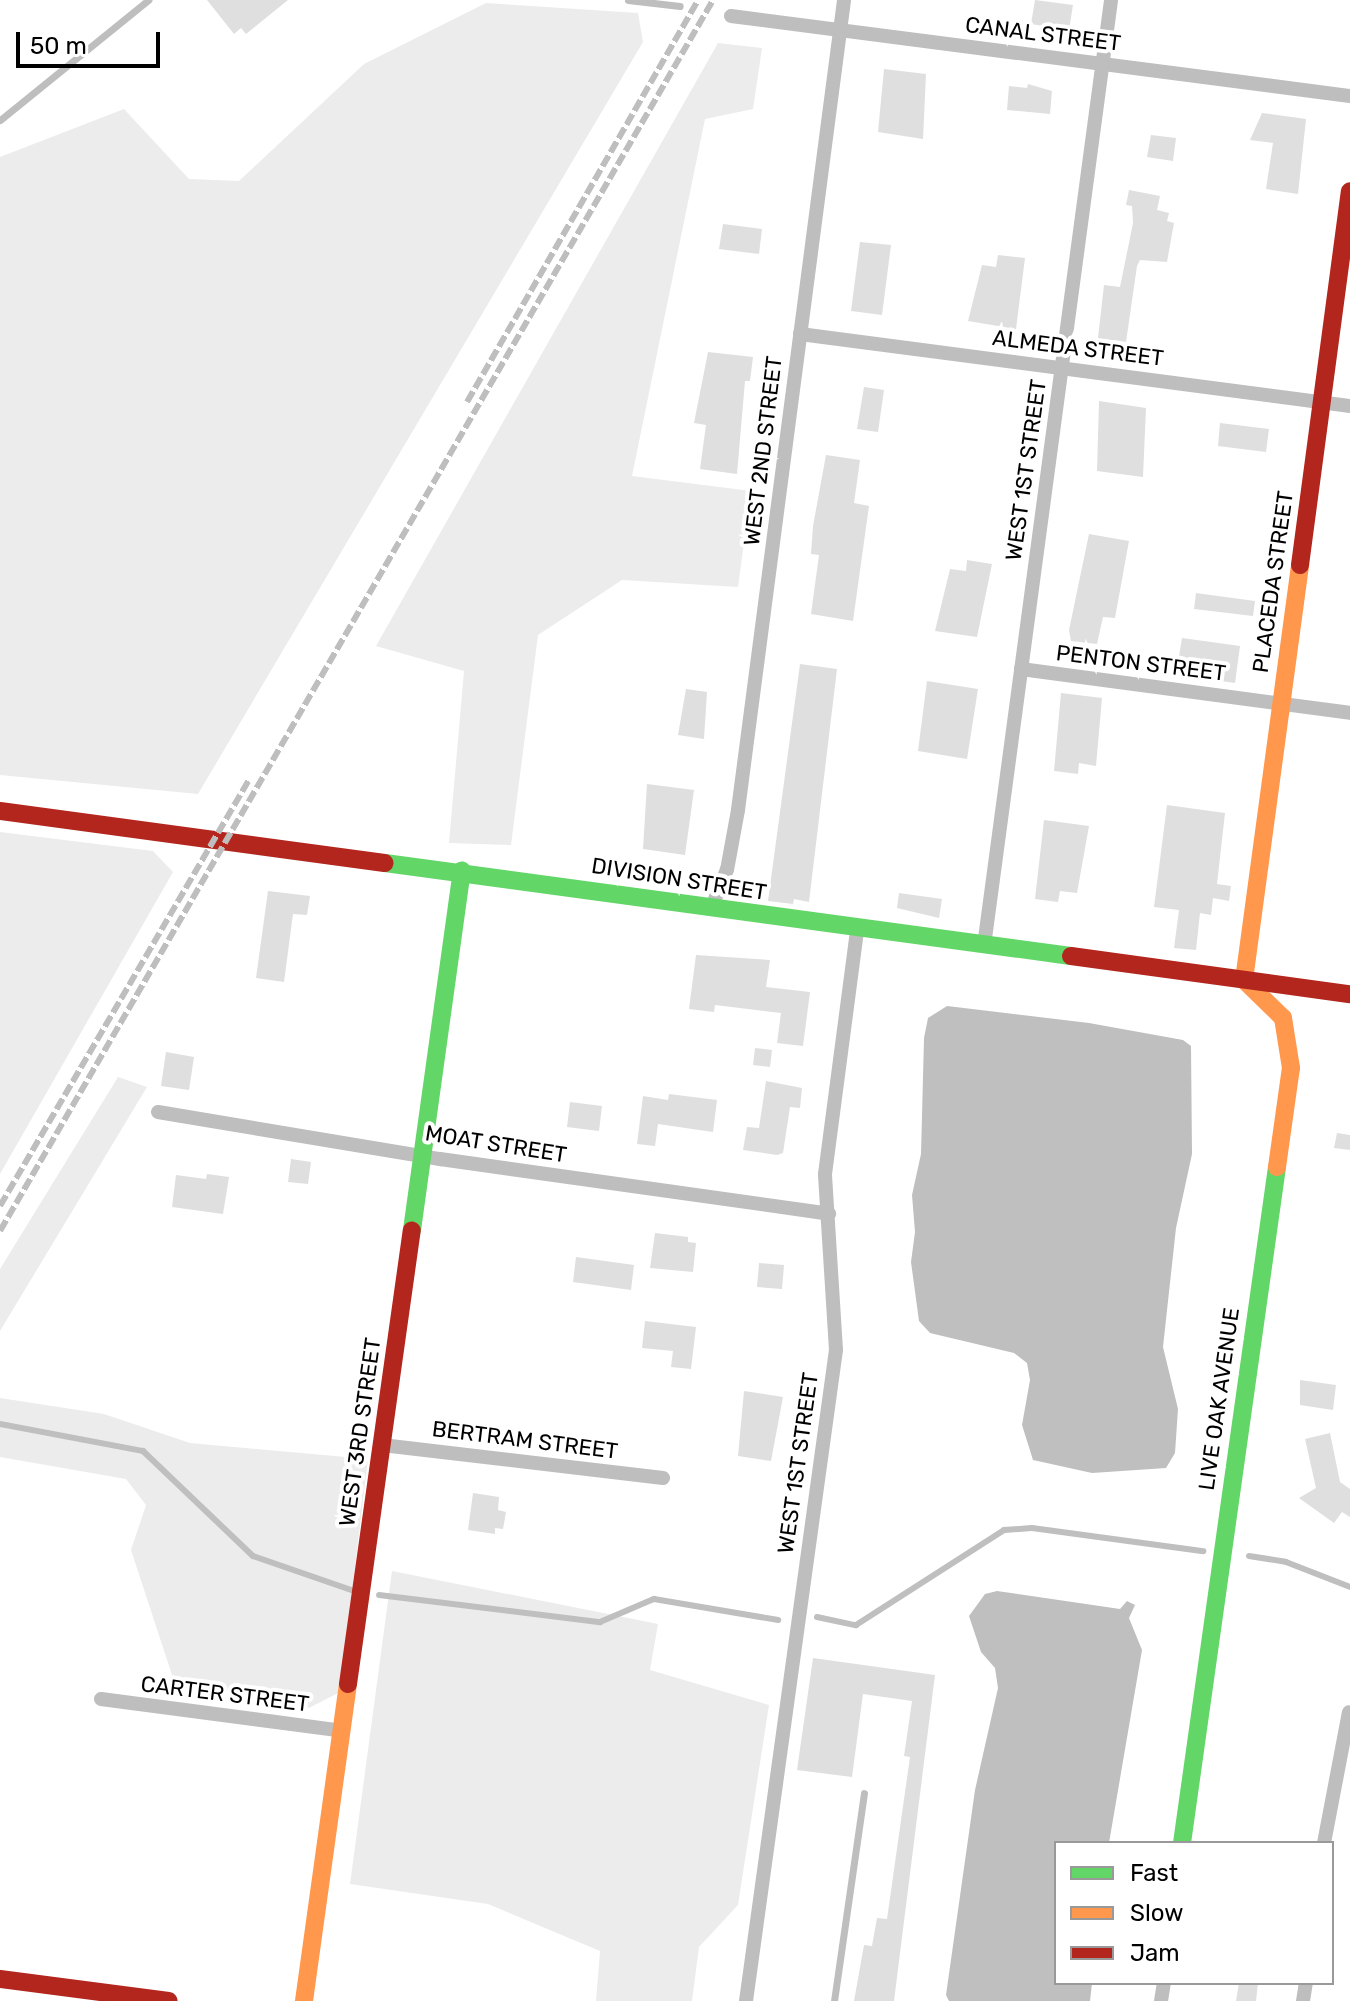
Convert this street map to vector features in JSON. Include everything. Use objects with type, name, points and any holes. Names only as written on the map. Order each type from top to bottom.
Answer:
[{"type":"street","name":"WEST 2ND STREET","points":[[713,904],[727,870],[738,810],[844,0]]},
{"type":"street","name":"WEST 1ST STREET","points":[[984,946],[1111,0]]},
{"type":"street","name":"CANAL STREET","points":[[731,16],[1350,96]]},
{"type":"street","name":"PLACEDA STREET","points":[[1244,980],[1350,191]]},
{"type":"street","name":"ALMEDA STREET","points":[[800,334],[1350,406]]},
{"type":"street","name":"PENTON STREET","points":[[1021,669],[1350,713]]},
{"type":"street","name":"DIVISION STREET","points":[[0,811],[713,904],[744,914],[857,930],[1350,994]]},
{"type":"street","name":"WEST 3RD STREET","points":[[304,2001],[462,870]]},
{"type":"street","name":"WEST 1ST STREET","points":[[746,2001],[836,1350],[828,1142],[857,930]]},
{"type":"street","name":"LIVE OAK AVENUE","points":[[1182,1841],[1291,1068],[1283,1018],[1244,980]]},
{"type":"street","name":"MOAT STREET","points":[[158,1112],[423,1155],[829,1214]]},
{"type":"street","name":"BERTRAM STREET","points":[[382,1445],[663,1478]]},
{"type":"street","name":"CARTER STREET","points":[[101,1699],[343,1731]]},
{"type":"street","points":[[1324,1841],[1336,1760],[1349,1712]]},
{"type":"street","points":[[0,1979],[169,2001]]},
{"type":"lane","points":[[0,120],[148,0]]},
{"type":"lane","points":[[628,0],[680,6]]},
{"type":"lane","points":[[834,2001],[864,1793]]},
{"type":"shaded area","points":[[486,3],[638,13],[643,42],[198,794],[0,775],[0,157],[124,109],[189,179],[239,181],[364,64]]},
{"type":"shaded area","points":[[718,43],[762,48],[753,109],[705,119],[632,476],[751,491],[738,587],[622,580],[538,635],[511,845],[449,843],[464,671],[376,646]]},
{"type":"shaded area","points":[[0,832],[153,851],[173,872],[0,1174]]},
{"type":"shaded area","points":[[947,1006],[1089,1023],[1183,1040],[1191,1046],[1192,1154],[1176,1228],[1163,1347],[1178,1409],[1175,1453],[1166,1468],[1092,1473],[1033,1460],[1022,1425],[1030,1380],[1027,1363],[1014,1353],[930,1333],[919,1321],[911,1262],[915,1232],[912,1195],[921,1154],[924,1038],[928,1018]]},
{"type":"shaded area","points":[[118,1077],[147,1087],[0,1331],[0,1269]]},
{"type":"shaded area","points":[[0,1398],[104,1414],[190,1443],[368,1459],[340,1692],[309,1708],[174,1681],[131,1550],[146,1505],[126,1479],[0,1457]]},
{"type":"shaded area","points":[[392,1571],[658,1624],[650,1670],[769,1705],[738,1905],[699,1947],[692,2001],[596,2001],[600,1951],[488,1904],[350,1884]]},
{"type":"shaded area","points":[[997,1591],[1120,1609],[1127,1601],[1135,1605],[1129,1618],[1142,1650],[1109,1841],[1054,1841],[1054,1985],[1092,1985],[1090,2001],[949,2001],[946,1995],[975,1790],[998,1688],[995,1668],[981,1652],[969,1616],[985,1594]]},
{"type":"building","points":[[207,0],[288,0],[246,34],[241,28],[234,34]]},
{"type":"building","points":[[1035,0],[1073,5],[1069,30],[1031,24]]},
{"type":"building","points":[[884,69],[926,74],[923,139],[878,132]]},
{"type":"building","points":[[1028,84],[1052,91],[1050,114],[1007,110],[1009,86],[1027,88]]},
{"type":"building","points":[[1262,113],[1306,119],[1298,194],[1266,189],[1273,143],[1250,140]]},
{"type":"building","points":[[1151,135],[1176,138],[1173,161],[1147,157]]},
{"type":"building","points":[[1129,190],[1160,196],[1157,210],[1169,213],[1167,221],[1174,223],[1167,262],[1140,260],[1137,266],[1126,342],[1098,338],[1104,285],[1120,287],[1133,223],[1132,206],[1126,205]]},
{"type":"building","points":[[723,224],[762,229],[759,254],[719,249]]},
{"type":"building","points":[[860,242],[891,245],[882,315],[851,311]]},
{"type":"building","points":[[998,255],[1025,258],[1016,329],[968,321],[982,265],[996,267]]},
{"type":"building","points":[[708,352],[753,357],[750,381],[745,381],[737,474],[700,469],[706,425],[694,423]]},
{"type":"building","points":[[864,387],[884,390],[878,432],[857,429]]},
{"type":"building","points":[[1099,401],[1146,408],[1143,477],[1097,471]]},
{"type":"building","points":[[1220,423],[1269,429],[1266,452],[1218,446]]},
{"type":"building","points":[[826,455],[860,460],[854,503],[869,506],[853,621],[811,614],[819,555],[811,554],[813,526]]},
{"type":"building","points":[[1089,534],[1129,541],[1115,618],[1103,617],[1097,644],[1071,641],[1069,630]]},
{"type":"building","points":[[967,560],[992,564],[977,637],[935,631],[950,569],[966,571]]},
{"type":"building","points":[[1196,593],[1255,601],[1253,616],[1194,609]]},
{"type":"building","points":[[1182,638],[1240,646],[1235,683],[1176,675]]},
{"type":"building","points":[[800,664],[837,669],[809,902],[794,899],[793,904],[768,901]]},
{"type":"building","points":[[927,681],[978,689],[967,759],[918,751]]},
{"type":"building","points":[[686,689],[707,692],[704,739],[678,735]]},
{"type":"building","points":[[1061,693],[1102,698],[1096,766],[1079,763],[1078,774],[1054,771]]},
{"type":"building","points":[[647,784],[694,790],[685,855],[643,849]]},
{"type":"building","points":[[1167,805],[1225,813],[1217,884],[1231,886],[1229,901],[1213,898],[1211,915],[1200,913],[1196,950],[1174,948],[1179,910],[1154,907]]},
{"type":"building","points":[[1044,820],[1089,826],[1077,893],[1060,891],[1058,902],[1035,899]]},
{"type":"building","points":[[268,891],[310,896],[307,915],[293,914],[284,982],[256,978]]},
{"type":"building","points":[[899,893],[942,899],[939,918],[897,908]]},
{"type":"building","points":[[696,955],[770,960],[766,987],[810,992],[803,1046],[777,1043],[781,1013],[715,1005],[714,1012],[689,1009]]},
{"type":"building","points":[[755,1048],[772,1050],[770,1067],[753,1065]]},
{"type":"building","points":[[166,1052],[194,1057],[189,1090],[161,1086]]},
{"type":"building","points":[[766,1081],[802,1088],[800,1108],[790,1107],[783,1153],[777,1155],[743,1150],[747,1127],[759,1128]]},
{"type":"building","points":[[669,1094],[717,1100],[713,1132],[658,1124],[655,1146],[637,1144],[643,1096],[668,1100]]},
{"type":"building","points":[[570,1102],[602,1106],[599,1131],[567,1127]]},
{"type":"building","points":[[1337,1133],[1350,1135],[1350,1150],[1334,1148]]},
{"type":"building","points":[[291,1159],[311,1162],[308,1184],[288,1182]]},
{"type":"building","points":[[207,1174],[229,1177],[223,1214],[172,1207],[176,1175],[206,1179]]},
{"type":"building","points":[[655,1233],[688,1237],[688,1242],[696,1243],[693,1272],[650,1268]]},
{"type":"building","points":[[576,1257],[634,1265],[631,1290],[573,1282]]},
{"type":"building","points":[[759,1263],[784,1265],[782,1289],[757,1287]]},
{"type":"building","points":[[645,1321],[696,1327],[691,1369],[671,1367],[673,1351],[642,1348]]},
{"type":"building","points":[[1300,1380],[1336,1385],[1333,1410],[1300,1405]]},
{"type":"building","points":[[744,1391],[783,1397],[771,1461],[738,1456]]},
{"type":"building","points":[[1330,1433],[1340,1482],[1350,1489],[1350,1517],[1342,1512],[1334,1523],[1299,1498],[1316,1488],[1305,1439]]},
{"type":"building","points":[[473,1493],[499,1497],[498,1510],[506,1512],[503,1529],[495,1528],[495,1534],[468,1530]]},
{"type":"building","points":[[813,1658],[935,1675],[894,2001],[854,2001],[864,1945],[872,1946],[877,1918],[887,1919],[910,1757],[904,1756],[912,1701],[863,1694],[852,1777],[797,1770]]},
{"type":"building","points":[[1239,1985],[1258,1985],[1256,2001],[1236,2001]]},
{"type":"waterway","points":[[0,1424],[143,1451],[253,1556],[351,1590]]},
{"type":"waterway","points":[[817,1617],[856,1625],[1004,1530],[1032,1528],[1203,1551]]},
{"type":"waterway","points":[[1249,1556],[1286,1562],[1350,1587]]},
{"type":"waterway","points":[[379,1595],[600,1622],[654,1599],[778,1620]]},
{"type":"railway","points":[[467,402],[698,0]]},
{"type":"railway","points":[[0,1231],[713,0]]},
{"type":"railway","points":[[0,1206],[249,780]]},
{"type":"traffic: fast","points":[[385,863],[1071,956]]},
{"type":"traffic: fast","points":[[412,1230],[462,870]]},
{"type":"traffic: fast","points":[[1182,1841],[1277,1167]]},
{"type":"traffic: slow","points":[[1277,1167],[1291,1068],[1283,1018],[1244,980],[1300,565]]},
{"type":"traffic: slow","points":[[304,2001],[348,1684]]},
{"type":"traffic: jam","points":[[1300,565],[1350,191]]},
{"type":"traffic: jam","points":[[0,811],[385,863]]},
{"type":"traffic: jam","points":[[1071,956],[1350,994]]},
{"type":"traffic: jam","points":[[348,1684],[412,1230]]},
{"type":"traffic: jam","points":[[0,1979],[169,2001]]}]
